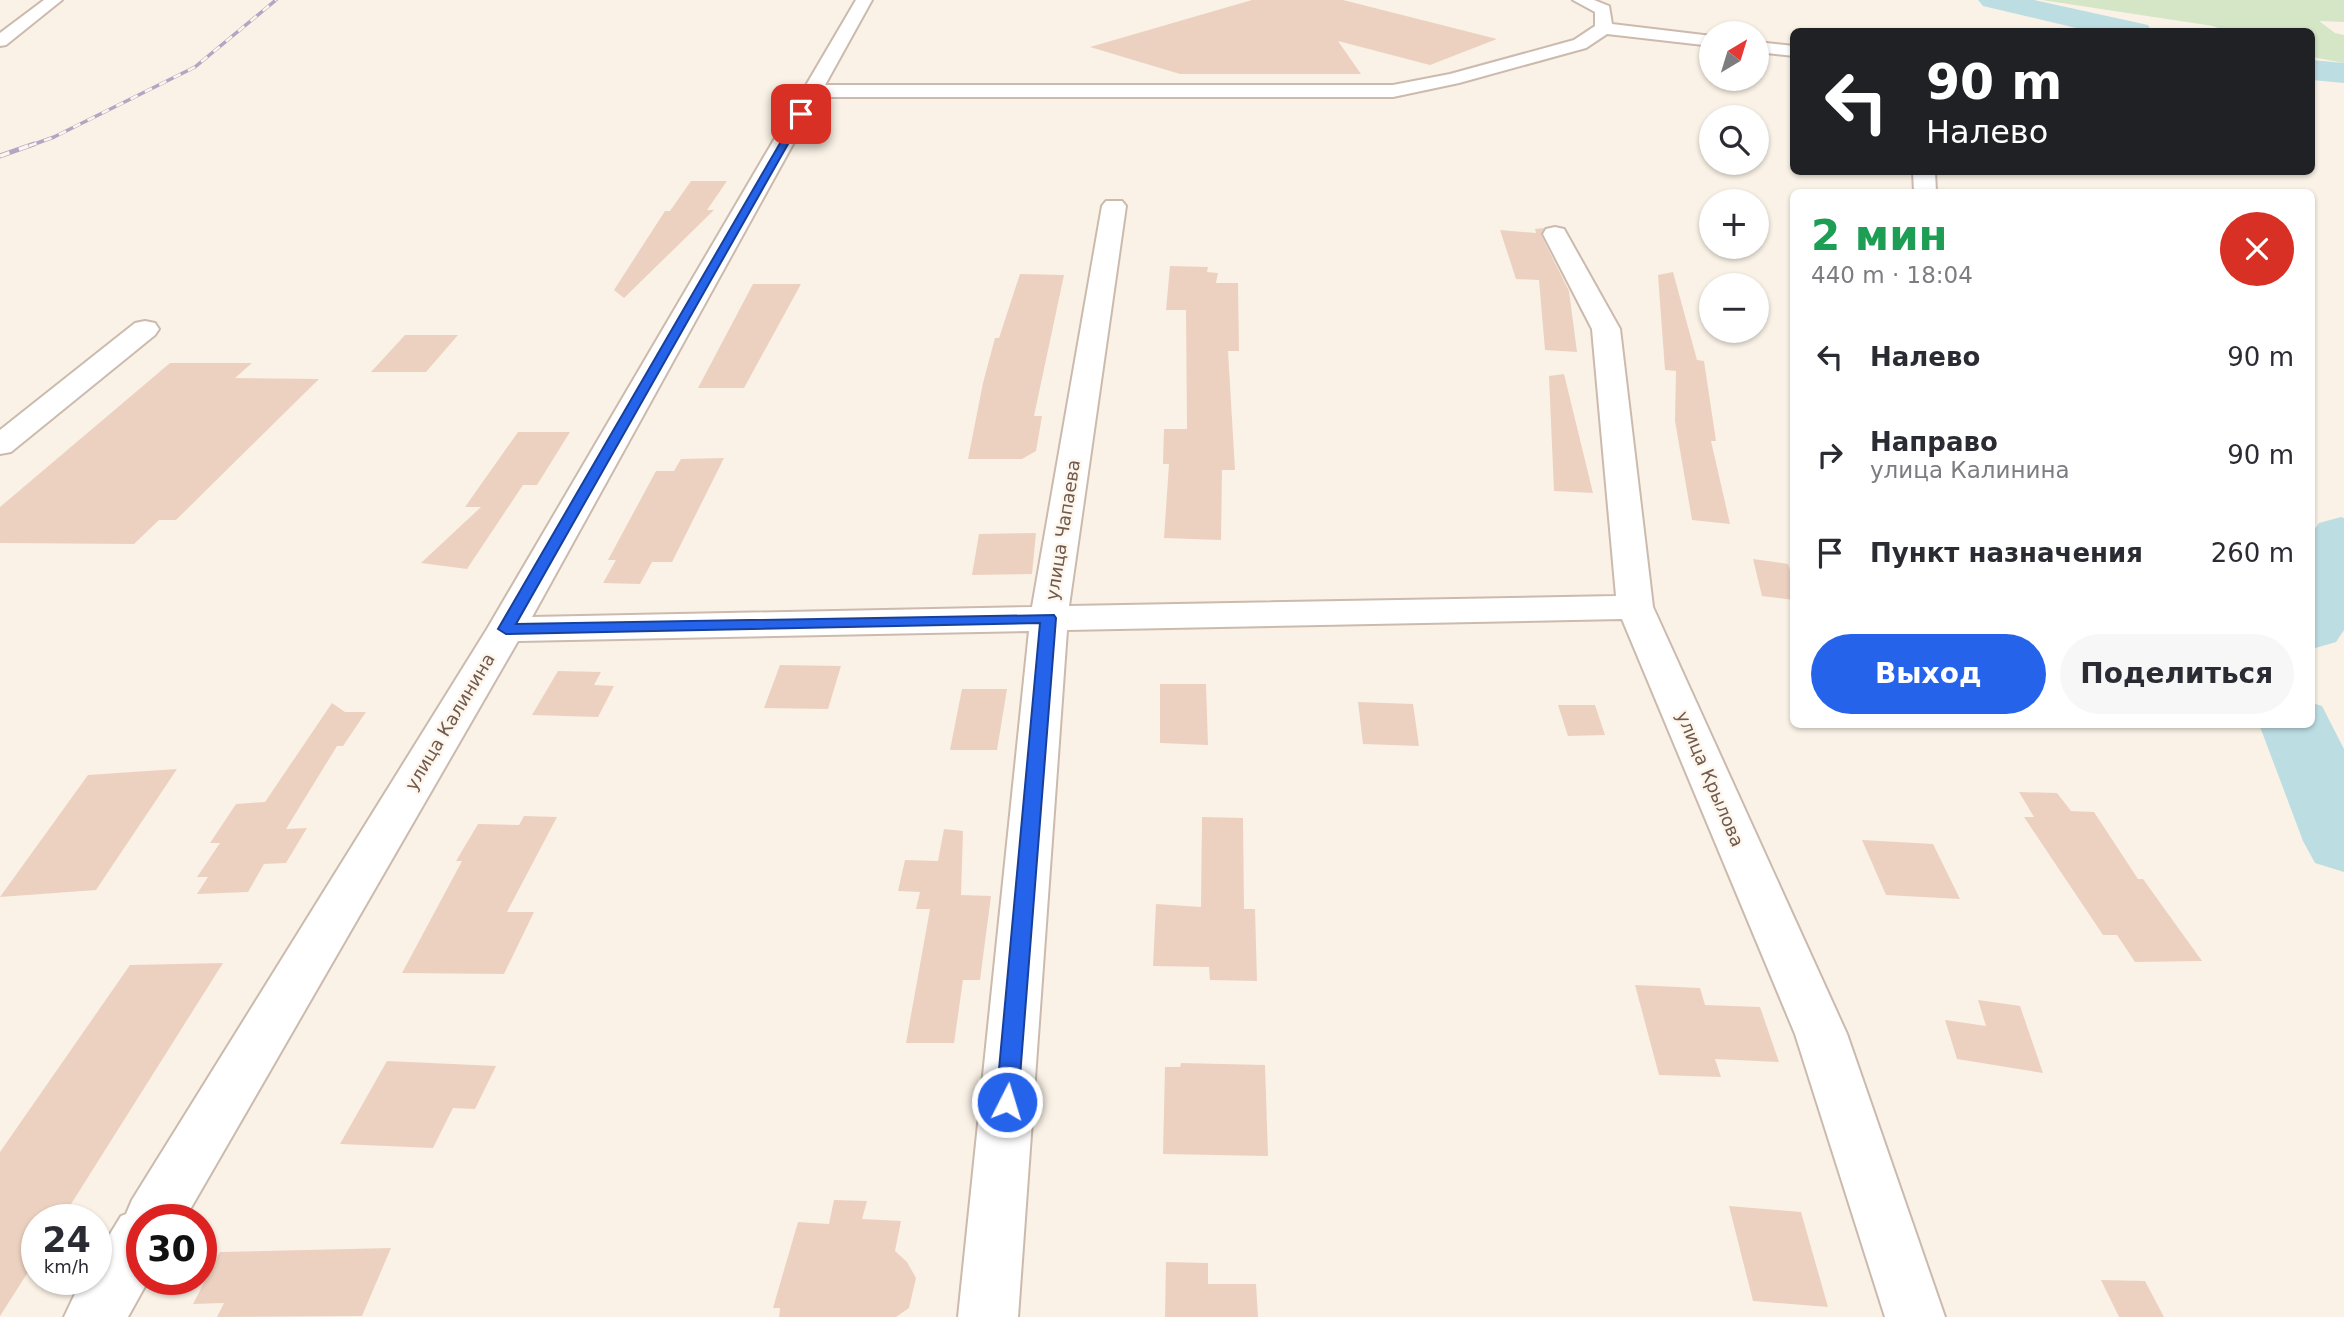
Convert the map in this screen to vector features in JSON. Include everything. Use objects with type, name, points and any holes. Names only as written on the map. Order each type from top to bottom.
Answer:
[{"type":"street","name":"улица Калинина","points":[[162,1204],[506,629],[864,0]]},
{"type":"street","points":[[1581,0],[1603,10],[1604,28]]},
{"type":"street","points":[[10,12],[48,4]]},
{"type":"street","points":[[0,40],[48,4]]},
{"type":"street","points":[[814,91],[1393,91],[1452,79],[1580,44],[1604,28],[1699,39]]},
{"type":"street","points":[[1769,48],[1790,51]]},
{"type":"street","name":"улица Чапаева","points":[[988,1317],[1049,618],[1114,206]]},
{"type":"street","name":"улица Крылова","points":[[1555,234],[1606,329],[1635,607],[1821,1034],[1915,1317]]},
{"type":"street","points":[[0,444],[145,329]]},
{"type":"street","points":[[506,629],[1635,607]]},
{"type":"street","points":[[93,1317],[126,1263]]},
{"type":"green space","points":[[2042,0],[2344,0],[2344,22],[2319,21],[2335,33],[2344,35],[2344,63],[2315,58],[2315,28],[2213,26]]},
{"type":"building","points":[[1252,0],[1343,0],[1497,39],[1430,65],[1338,41],[1361,74],[1180,74],[1090,47]]},
{"type":"building","points":[[691,181],[727,181],[707,210],[714,210],[624,298],[614,290],[665,211],[670,211]]},
{"type":"building","points":[[1544,228],[1541,235],[1569,291],[1577,352],[1545,350],[1539,280],[1516,279],[1500,230],[1536,233],[1535,229]]},
{"type":"building","points":[[1170,266],[1208,267],[1207,272],[1218,273],[1216,283],[1238,283],[1239,351],[1228,351],[1235,470],[1222,470],[1221,540],[1164,538],[1169,464],[1163,464],[1164,429],[1187,429],[1186,310],[1166,310]]},
{"type":"building","points":[[1673,272],[1697,360],[1704,361],[1716,441],[1711,441],[1730,524],[1692,520],[1675,421],[1676,371],[1665,370],[1658,275]]},
{"type":"building","points":[[1020,274],[1064,275],[1034,416],[1042,416],[1036,451],[1022,459],[968,459],[995,338],[999,338]]},
{"type":"building","points":[[753,284],[801,284],[744,388],[698,388]]},
{"type":"building","points":[[405,335],[458,335],[426,372],[371,372]]},
{"type":"building","points":[[170,363],[252,363],[235,378],[319,379],[176,520],[159,520],[134,544],[0,543],[0,507]]},
{"type":"building","points":[[1564,374],[1593,493],[1554,491],[1549,376]]},
{"type":"building","points":[[518,432],[570,432],[537,485],[523,485],[467,569],[421,563],[481,507],[465,507]]},
{"type":"building","points":[[724,458],[672,562],[652,562],[640,584],[603,583],[616,560],[608,560],[656,471],[674,471],[681,459]]},
{"type":"building","points":[[1036,533],[1032,574],[972,575],[979,534]]},
{"type":"building","points":[[1753,559],[1788,564],[1790,600],[1762,596]]},
{"type":"building","points":[[780,665],[841,666],[828,709],[764,708]]},
{"type":"building","points":[[558,671],[601,672],[594,685],[614,686],[598,717],[532,715]]},
{"type":"building","points":[[1160,684],[1206,684],[1208,745],[1160,743]]},
{"type":"building","points":[[962,689],[1007,689],[997,750],[950,750]]},
{"type":"building","points":[[1358,702],[1413,704],[1419,746],[1363,744]]},
{"type":"building","points":[[332,703],[345,712],[366,712],[343,746],[337,746],[286,829],[307,828],[286,863],[264,864],[248,892],[197,894],[208,877],[197,877],[220,843],[210,843],[236,804],[265,802]]},
{"type":"building","points":[[1558,705],[1595,705],[1605,735],[1568,736]]},
{"type":"building","points":[[177,769],[96,890],[0,897],[88,775]]},
{"type":"building","points":[[2019,792],[2057,793],[2071,811],[2094,812],[2138,879],[2143,879],[2202,961],[2135,962],[2117,935],[2103,935],[2024,817],[2034,817]]},
{"type":"building","points":[[524,816],[557,817],[507,912],[534,912],[504,974],[402,973],[462,861],[456,861],[478,824],[519,825]]},
{"type":"building","points":[[1202,817],[1243,818],[1244,909],[1255,909],[1257,981],[1210,980],[1209,967],[1153,966],[1156,904],[1201,907]]},
{"type":"building","points":[[944,829],[963,831],[961,895],[991,896],[980,980],[963,980],[954,1043],[906,1043],[930,909],[916,909],[920,892],[898,891],[905,860],[938,861]]},
{"type":"building","points":[[1862,840],[1933,844],[1960,899],[1886,895]]},
{"type":"building","points":[[223,963],[71,1204],[21,1204],[21,1283],[0,1316],[0,1152],[130,965]]},
{"type":"building","points":[[1635,985],[1700,988],[1705,1005],[1760,1007],[1779,1062],[1715,1059],[1721,1077],[1659,1075]]},
{"type":"building","points":[[1978,1000],[2020,1006],[2043,1073],[1957,1059],[1945,1020],[1986,1026]]},
{"type":"building","points":[[387,1061],[496,1066],[475,1109],[453,1108],[433,1148],[340,1144]]},
{"type":"building","points":[[1181,1063],[1265,1065],[1268,1156],[1163,1154],[1165,1067],[1180,1067]]},
{"type":"building","points":[[834,1200],[867,1201],[862,1219],[901,1221],[895,1251],[907,1262],[916,1278],[909,1308],[896,1317],[779,1317],[780,1308],[773,1308],[798,1222],[829,1224]]},
{"type":"building","points":[[1729,1206],[1801,1212],[1828,1307],[1753,1301]]},
{"type":"building","points":[[391,1248],[362,1316],[217,1317],[224,1303],[193,1304],[198,1295],[217,1295],[217,1258],[220,1252]]},
{"type":"building","points":[[1166,1262],[1208,1263],[1208,1284],[1256,1284],[1258,1317],[1165,1317]]},
{"type":"building","points":[[2101,1280],[2145,1281],[2164,1317],[2119,1317]]},
{"type":"waterway","points":[[1993,0],[2119,28]]},
{"type":"waterway","points":[[2315,70],[2344,73]]},
{"type":"waterway","points":[[2315,618],[2341,536],[2344,537]]},
{"type":"waterway","points":[[2298,728],[2344,841]]},
{"type":"railway","points":[[29,146],[54,137],[195,67],[276,0]]},
{"type":"railway","points":[[0,156],[34,144]]},
{"type":"route","points":[[801,114],[506,629],[1049,618],[1007,1102]]}]
